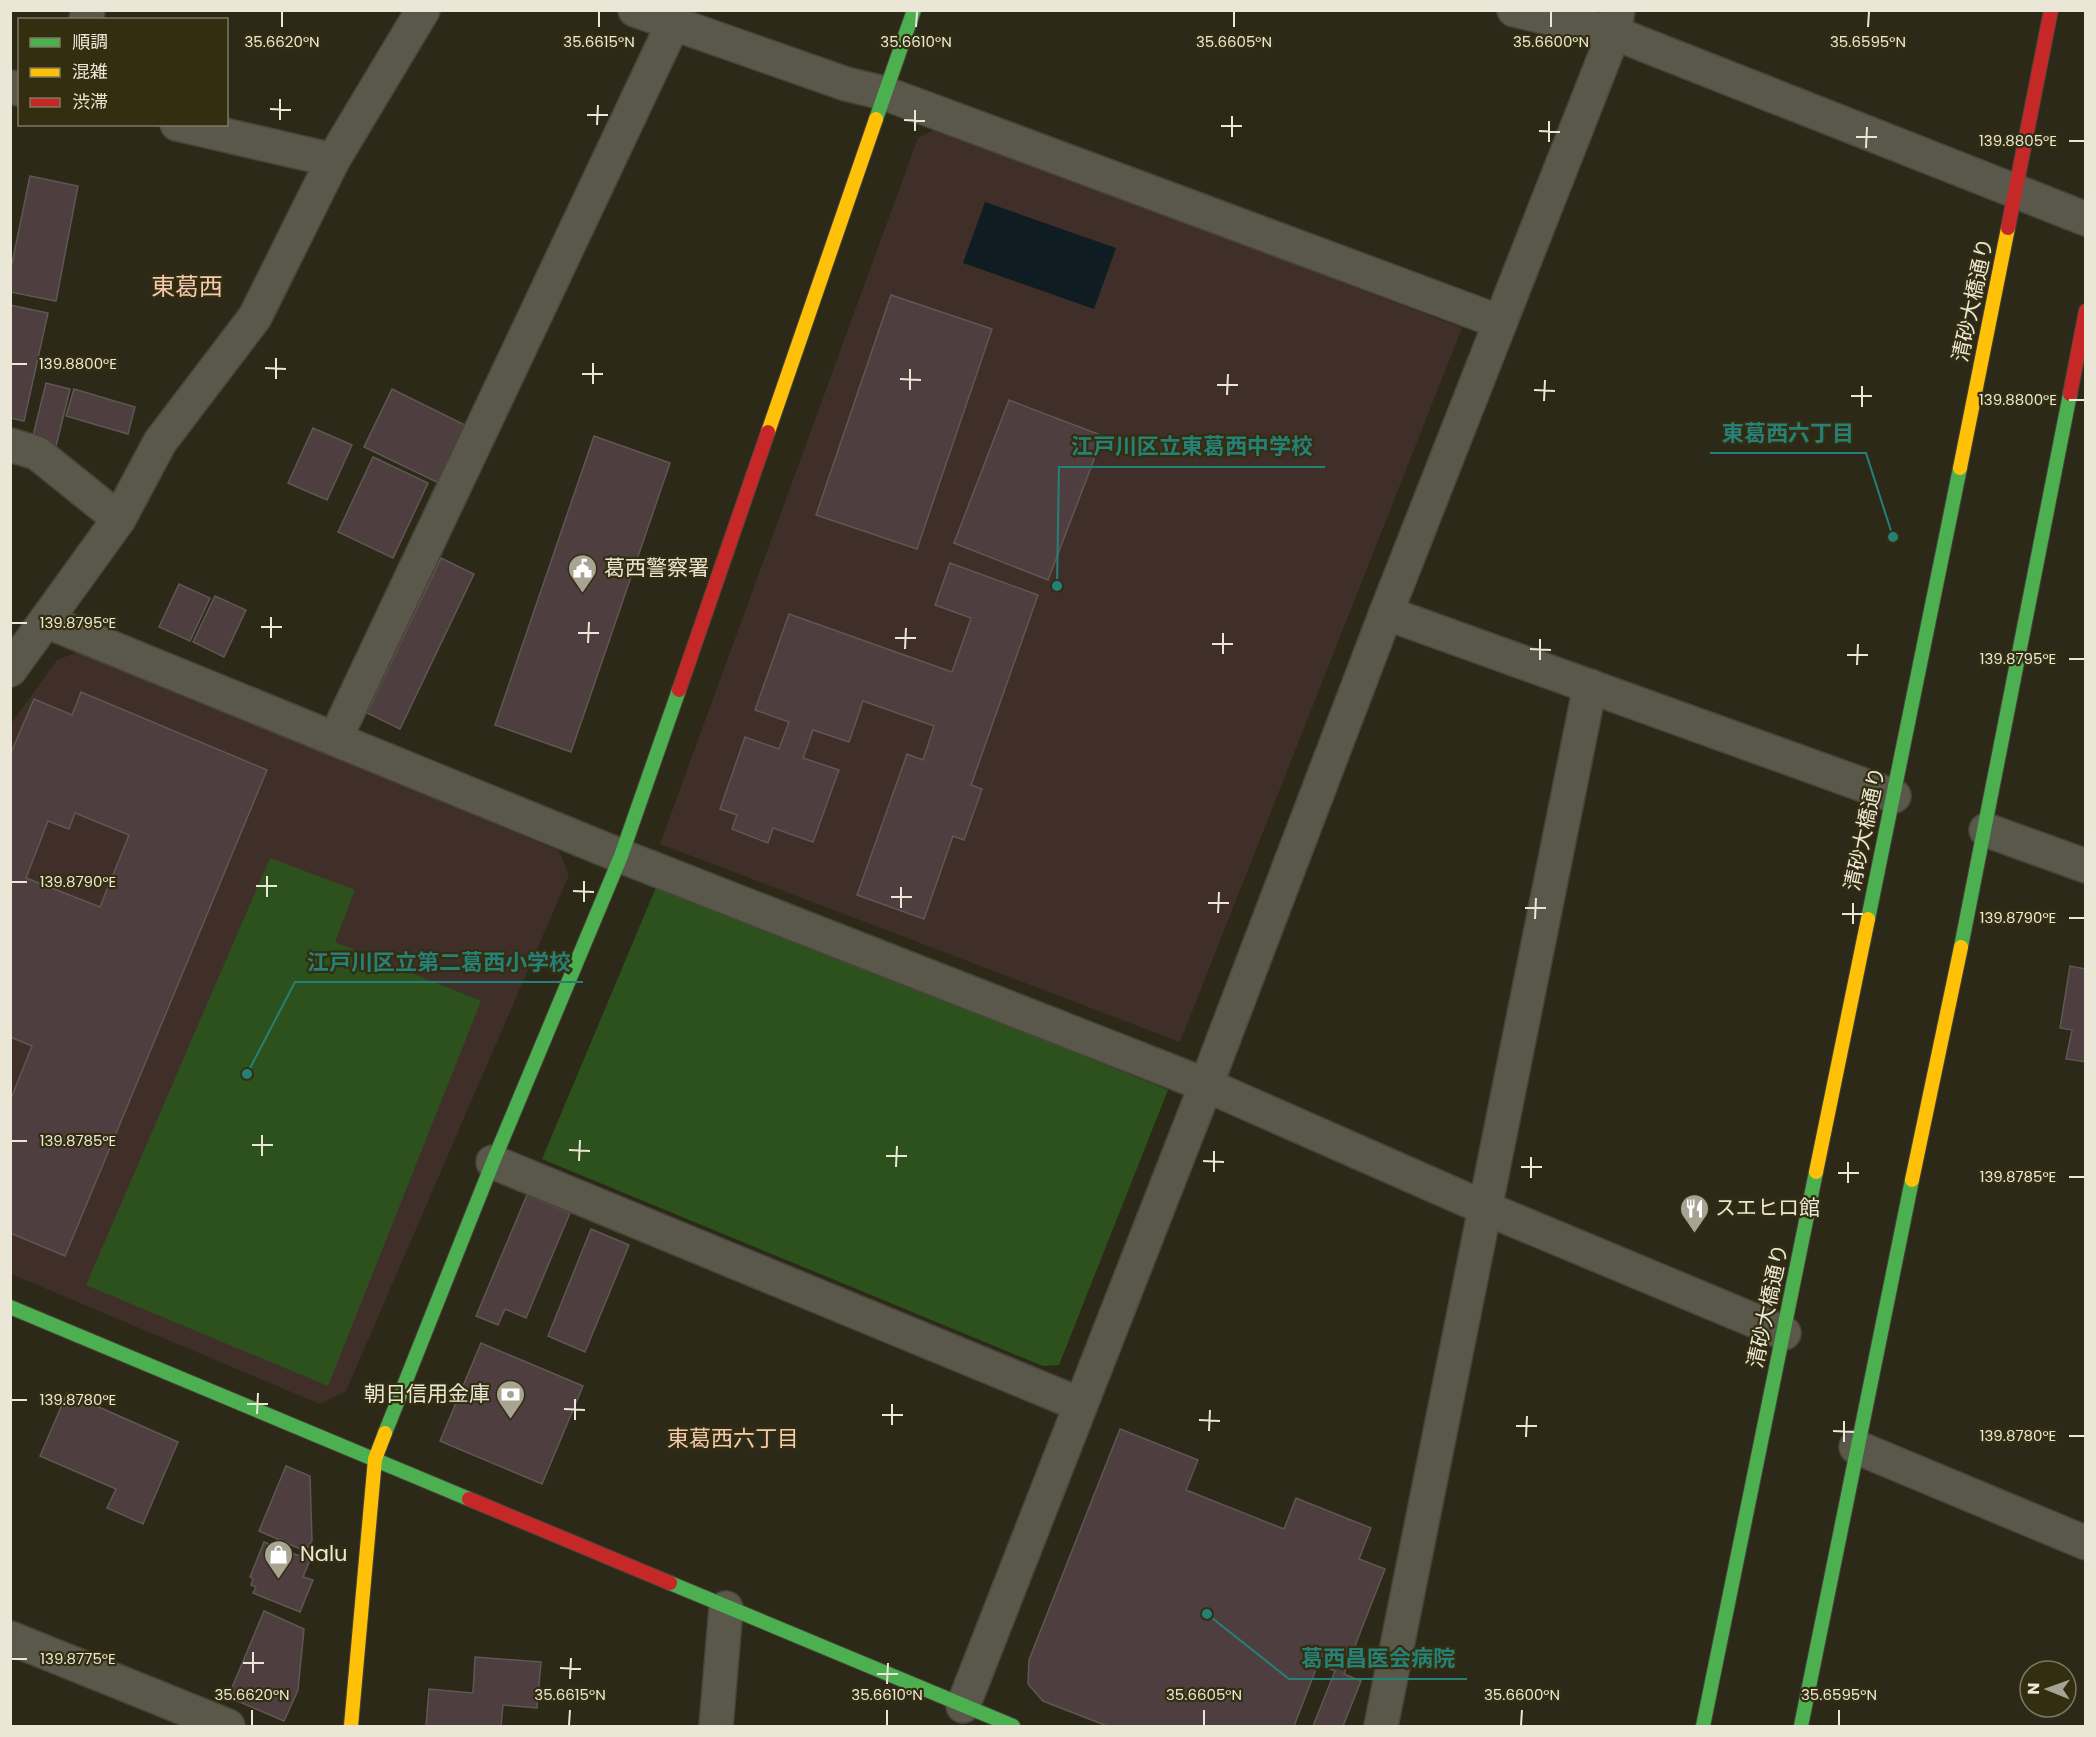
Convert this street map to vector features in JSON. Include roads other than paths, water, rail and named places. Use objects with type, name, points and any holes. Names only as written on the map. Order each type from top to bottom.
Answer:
[{"type":"main road","points":[[351,1726],[375,1459],[493,1162],[621,856],[914,10]]},
{"type":"main road","name":"清砂大橋通り","points":[[1703,1726],[1894,796],[2051,10]]},
{"type":"main road","points":[[1802,1726],[1856,1447],[1986,830],[2085,311]]},
{"type":"main road","points":[[10,1307],[1013,1726]]},
{"type":"street","points":[[10,670],[119,519],[160,442],[255,317],[333,160],[423,10]]},
{"type":"street","points":[[635,10],[846,84],[884,93],[1500,322]]},
{"type":"street","points":[[1514,10],[1616,22],[2085,219]]},
{"type":"street","points":[[963,1706],[1079,1404],[1206,1085],[1386,612],[1616,22]]},
{"type":"street","points":[[335,739],[673,24]]},
{"type":"street","points":[[186,126],[333,160]]},
{"type":"street","points":[[10,445],[37,453],[119,519]]},
{"type":"street","points":[[1386,612],[1894,796]]},
{"type":"street","points":[[46,621],[621,856],[1206,1085],[1485,1208],[1784,1333]]},
{"type":"street","points":[[1381,1726],[1590,686]]},
{"type":"street","points":[[1986,830],[2085,866]]},
{"type":"street","points":[[493,1162],[1079,1404]]},
{"type":"street","points":[[1856,1447],[2085,1544]]},
{"type":"street","points":[[716,1726],[726,1608]]},
{"type":"street","points":[[10,1638],[228,1726]]},
{"type":"place","name":"東葛西六丁目","points":[[1893,537]]},
{"type":"place","name":"江戸川区立東葛西中学校","points":[[1057,586]]},
{"type":"place","name":"葛西警察署","points":[[583,594]]},
{"type":"place","name":"江戸川区立第二葛西小学校","points":[[247,1074]]},
{"type":"place","name":"スエヒロ館","points":[[1694,1234]]},
{"type":"place","name":"朝日信用金庫","points":[[511,1420]]},
{"type":"place","name":"Nalu","points":[[279,1580]]},
{"type":"place","name":"葛西昌医会病院","points":[[1207,1614]]},
{"type":"district","name":"東葛西","points":[[187,287]]},
{"type":"district","name":"東葛西六丁目","points":[[733,1438]]}]
